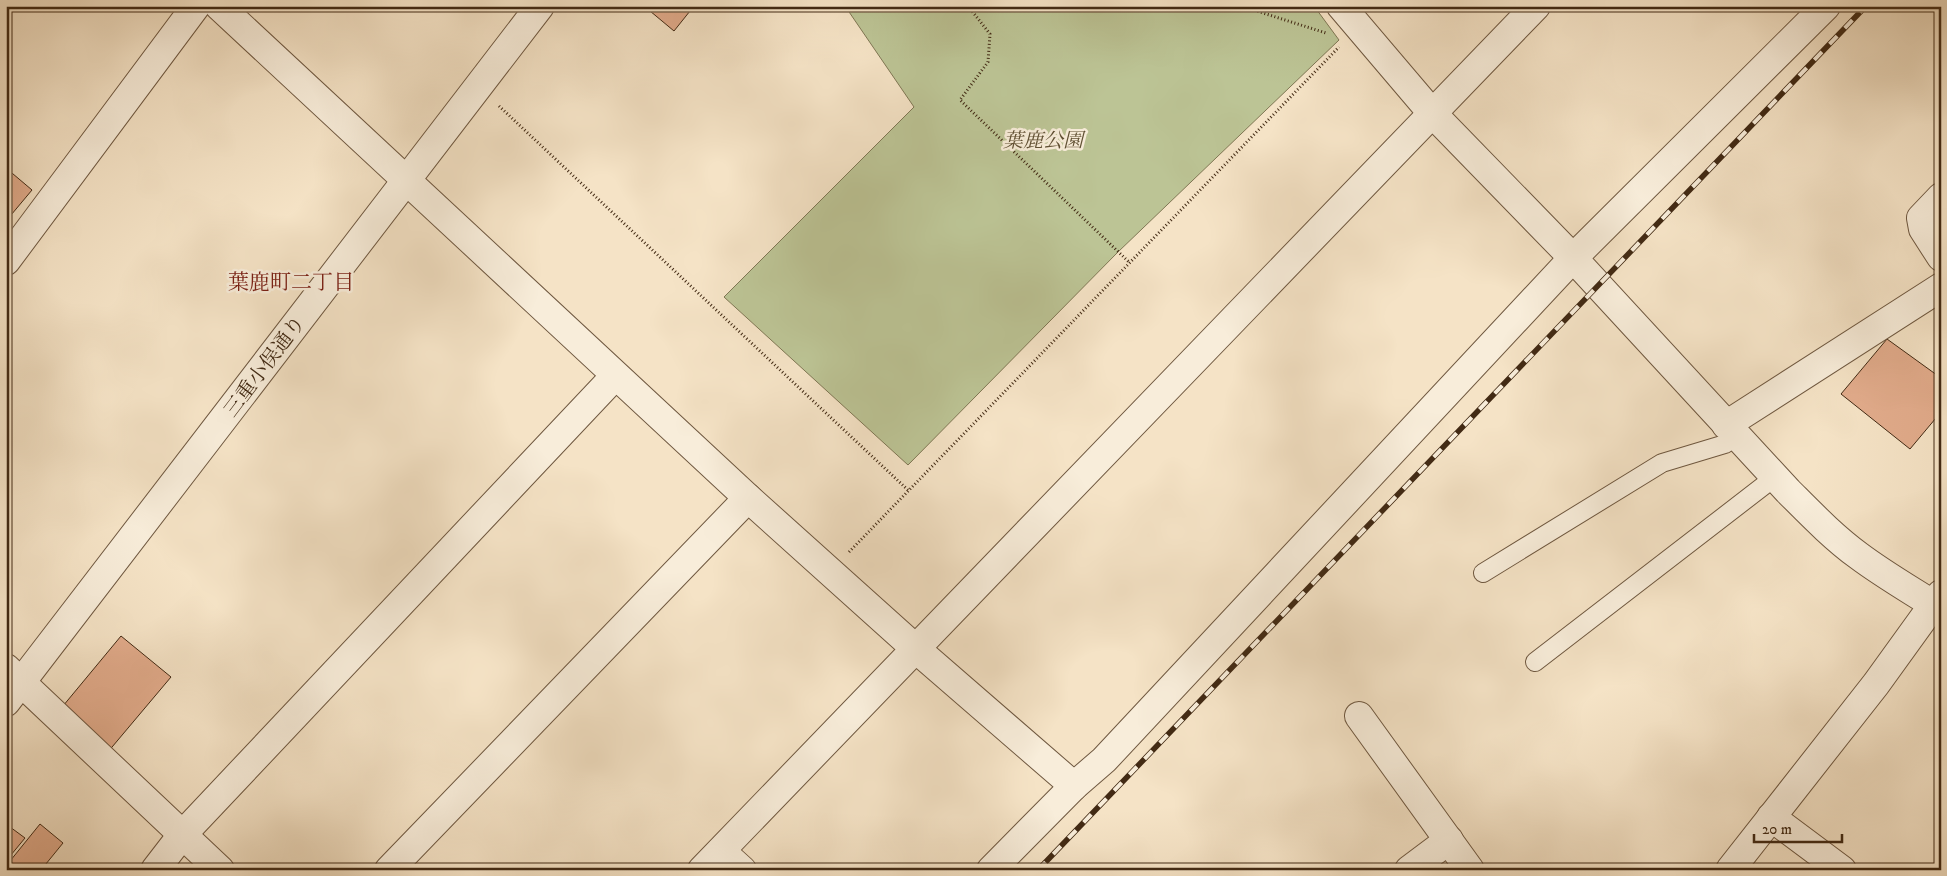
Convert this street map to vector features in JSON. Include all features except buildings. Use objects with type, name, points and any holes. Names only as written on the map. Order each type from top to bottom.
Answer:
[{"type":"street","points":[[6,261],[196,6]]},
{"type":"street","points":[[219,6],[748,498],[916,649],[1074,786]]},
{"type":"street","name":"三重小俣通り","points":[[11,684],[407,180],[540,6]]},
{"type":"street","points":[[1341,6],[1432,113],[1573,258],[1732,431],[1825,528],[1894,581],[1938,602],[1730,870]]},
{"type":"street","points":[[742,870],[711,860],[1536,6]]},
{"type":"street","points":[[990,870],[1074,786],[1104,760],[1573,258],[1826,6]]},
{"type":"street","points":[[1941,197],[1921,218],[1922,229],[1941,257]]},
{"type":"street","points":[[1732,431],[1941,288]]},
{"type":"street","points":[[155,870],[182,835],[615,376]]},
{"type":"street","points":[[389,870],[748,498]]},
{"type":"street","points":[[11,684],[220,870]]},
{"type":"street","points":[[1360,716],[1470,870]]},
{"type":"street","points":[[1771,818],[1842,870]]},
{"type":"street","points":[[1409,870],[1449,840]]},
{"type":"lane","points":[[1483,573],[1662,463],[1725,444],[1732,431]]},
{"type":"lane","points":[[1534,662],[1775,477]]},
{"type":"path","points":[[968,6],[990,34],[988,62],[960,100],[1130,263]]},
{"type":"path","points":[[1241,6],[1329,34]]},
{"type":"path","points":[[830,572],[1347,40],[1377,49]]},
{"type":"path","points":[[497,104],[909,491]]},
{"type":"green space","name":"葉鹿公園","points":[[845,6],[1314,6],[1339,40],[1118,252],[908,465],[724,297],[914,107]]},
{"type":"railway","points":[[1038,870],[1866,6]]},
{"type":"district","name":"葉鹿町二丁目","points":[[291,282]]}]
